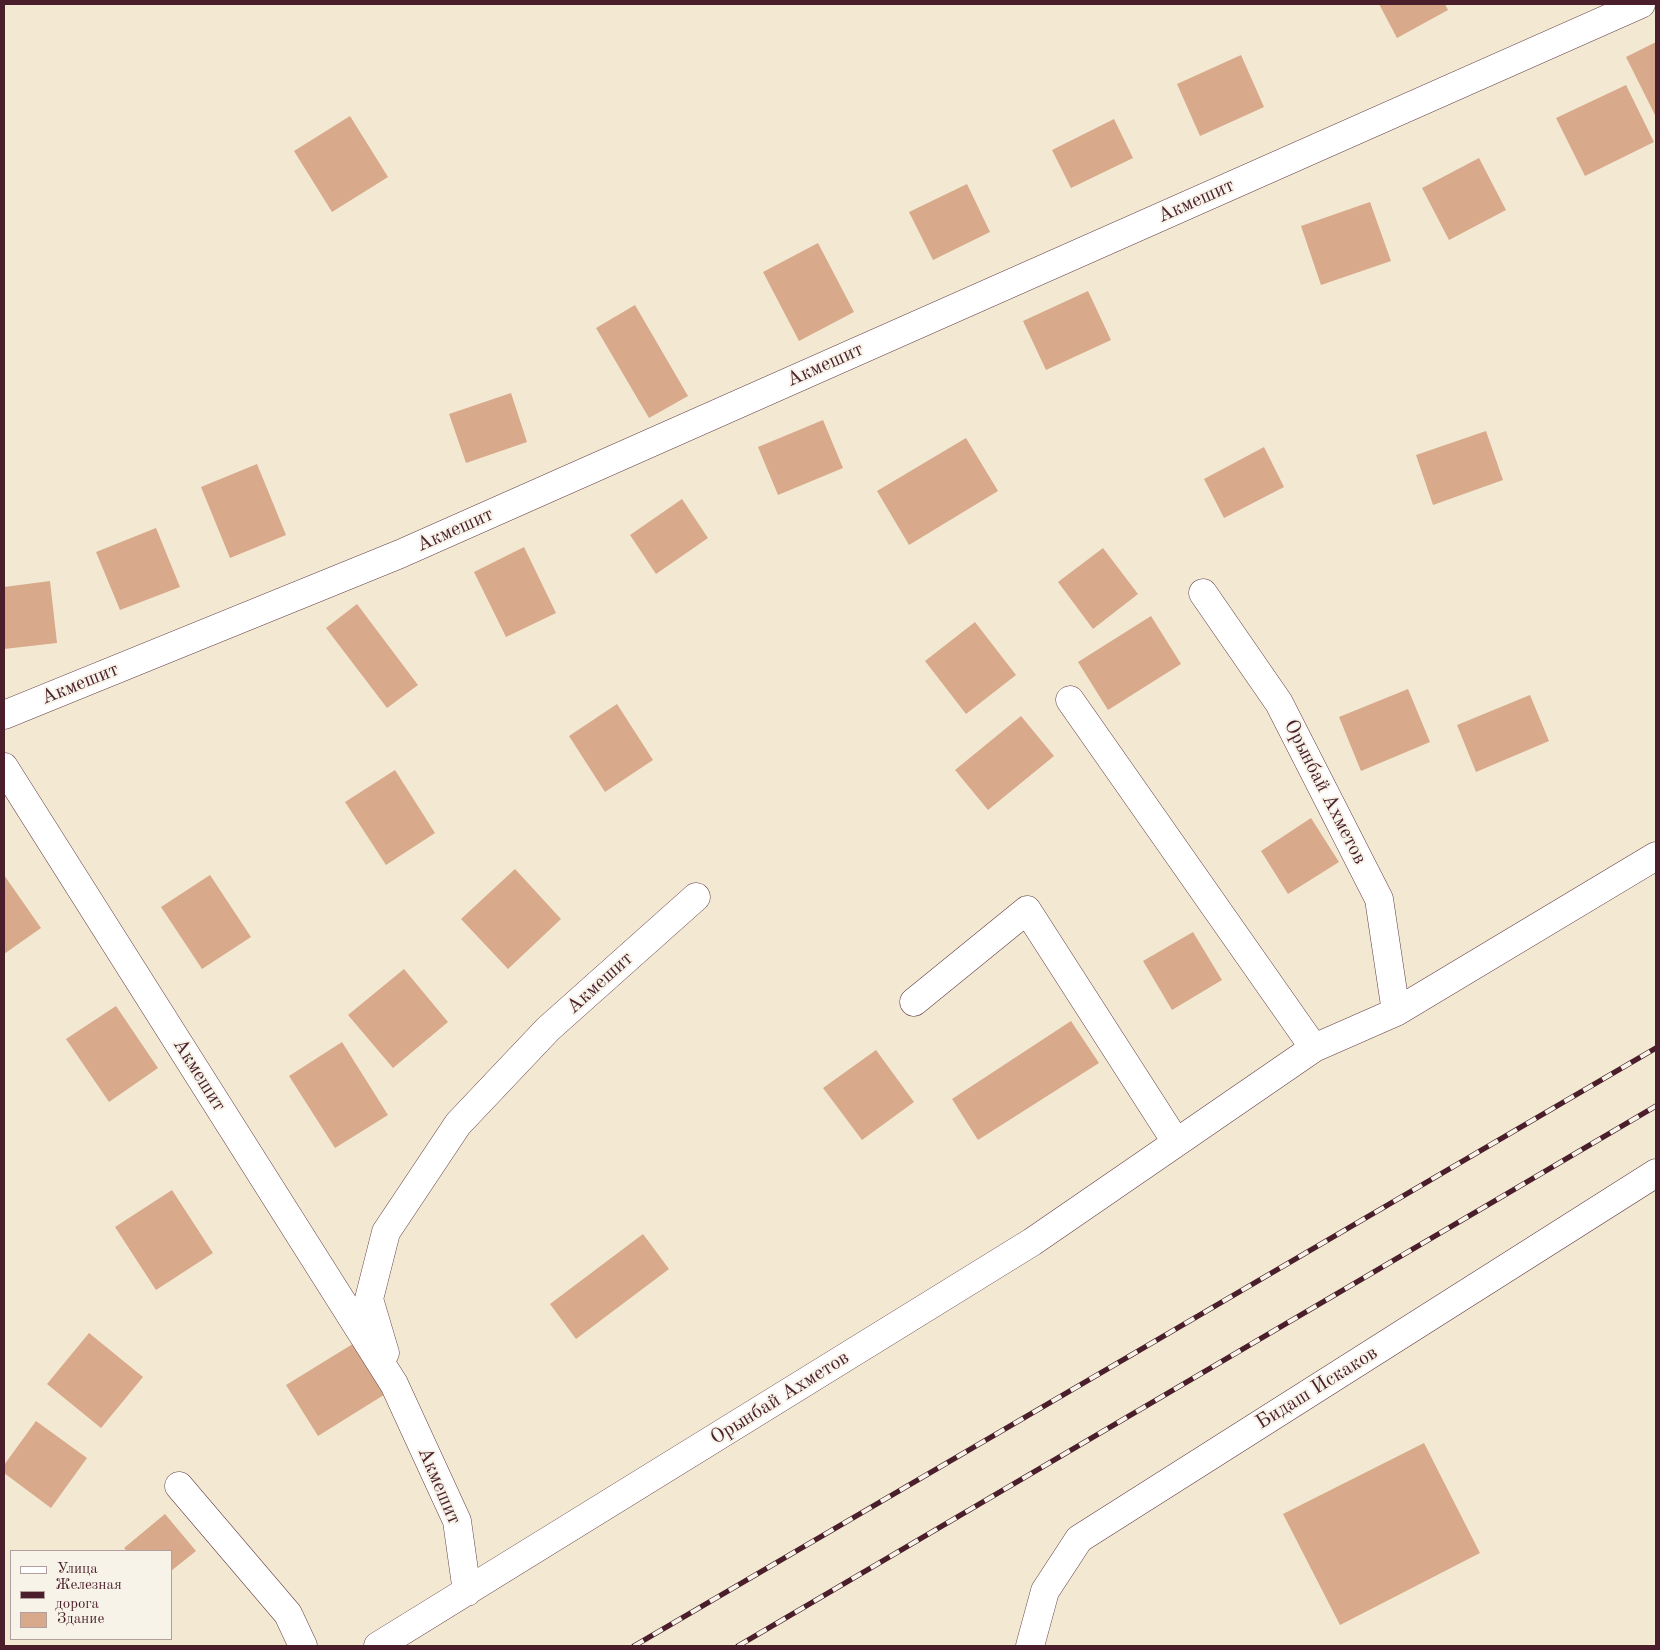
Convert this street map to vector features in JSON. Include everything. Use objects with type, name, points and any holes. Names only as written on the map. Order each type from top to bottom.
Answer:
[{"type":"street","name":"Акмешит","points":[[4,715],[400,554],[1642,4]]},
{"type":"street","name":"Орынбай Ахметов","points":[[1203,593],[1279,703],[1379,898],[1396,1012]]},
{"type":"street","points":[[1070,700],[1314,1048]]},
{"type":"street","name":"Акмешит","points":[[4,767],[394,1384],[457,1522],[467,1592]]},
{"type":"street","name":"Орынбай Ахметов","points":[[378,1646],[1032,1242],[1314,1048],[1396,1012],[1656,856]]},
{"type":"street","name":"Акмешит","points":[[394,1384],[369,1299],[386,1232],[458,1124],[548,1030],[696,897]]},
{"type":"street","points":[[914,1002],[1027,910],[1176,1142]]},
{"type":"street","name":"Бидаш Искаков","points":[[1030,1646],[1046,1591],[1079,1539],[1656,1173]]},
{"type":"street","points":[[179,1486],[288,1614],[304,1646]]},
{"type":"building","points":[[1379,4],[1445,4],[1448,10],[1397,38]]},
{"type":"building","points":[[1656,42],[1656,117],[1626,57]]},
{"type":"building","points":[[1241,55],[1264,107],[1200,136],[1177,84]]},
{"type":"building","points":[[1626,85],[1654,142],[1585,176],[1556,118]]},
{"type":"building","points":[[350,116],[388,177],[332,212],[294,151]]},
{"type":"building","points":[[1114,119],[1133,158],[1071,188],[1052,150]]},
{"type":"building","points":[[1479,158],[1506,210],[1449,240],[1422,188]]},
{"type":"building","points":[[967,184],[990,232],[933,260],[909,212]]},
{"type":"building","points":[[1370,202],[1391,261],[1321,285],[1301,226]]},
{"type":"building","points":[[818,243],[854,312],[799,341],[763,272]]},
{"type":"building","points":[[1088,291],[1111,340],[1046,370],[1023,321]]},
{"type":"building","points":[[635,305],[688,396],[649,418],[596,328]]},
{"type":"building","points":[[511,393],[527,442],[466,463],[449,414]]},
{"type":"building","points":[[823,420],[843,468],[778,495],[758,447]]},
{"type":"building","points":[[1486,431],[1503,480],[1433,505],[1416,455]]},
{"type":"building","points":[[966,438],[998,491],[909,545],[877,491]]},
{"type":"building","points":[[1264,447],[1284,487],[1224,518],[1204,479]]},
{"type":"building","points":[[257,464],[286,535],[230,558],[201,487]]},
{"type":"building","points":[[682,499],[708,538],[656,574],[630,535]]},
{"type":"building","points":[[156,528],[180,587],[120,610],[96,552]]},
{"type":"building","points":[[524,547],[556,613],[506,637],[474,572]]},
{"type":"building","points":[[1103,548],[1138,594],[1093,629],[1058,582]]},
{"type":"building","points":[[50,581],[57,643],[4,649],[4,587]]},
{"type":"building","points":[[357,604],[418,685],[387,708],[326,628]]},
{"type":"building","points":[[1151,616],[1181,664],[1108,710],[1078,662]]},
{"type":"building","points":[[975,622],[1016,675],[966,714],[925,661]]},
{"type":"building","points":[[1408,689],[1430,742],[1361,771],[1339,717]]},
{"type":"building","points":[[1530,695],[1549,741],[1476,772],[1457,725]]},
{"type":"building","points":[[617,704],[653,760],[605,792],[569,736]]},
{"type":"building","points":[[1021,716],[1054,756],[988,810],[955,770]]},
{"type":"building","points":[[395,770],[435,833],[386,865],[345,802]]},
{"type":"building","points":[[1311,818],[1339,862],[1288,894],[1261,851]]},
{"type":"building","points":[[515,869],[561,919],[508,969],[461,919]]},
{"type":"building","points":[[4,875],[41,928],[4,954]]},
{"type":"building","points":[[210,875],[251,937],[202,969],[161,907]]},
{"type":"building","points":[[1193,932],[1222,980],[1172,1010],[1143,961]]},
{"type":"building","points":[[404,969],[448,1022],[393,1068],[348,1015]]},
{"type":"building","points":[[116,1006],[158,1068],[109,1102],[66,1039]]},
{"type":"building","points":[[1071,1021],[1099,1063],[978,1140],[952,1099]]},
{"type":"building","points":[[342,1042],[388,1115],[335,1148],[289,1076]]},
{"type":"building","points":[[876,1050],[914,1102],[862,1140],[823,1088]]},
{"type":"building","points":[[172,1190],[213,1253],[156,1290],[115,1227]]},
{"type":"building","points":[[643,1234],[669,1269],[576,1339],[550,1304]]},
{"type":"building","points":[[89,1333],[143,1377],[101,1428],[47,1384]]},
{"type":"building","points":[[356,1342],[387,1393],[318,1436],[286,1385]]},
{"type":"building","points":[[36,1421],[87,1458],[51,1508],[4,1473],[4,1465]]},
{"type":"building","points":[[1424,1443],[1480,1553],[1340,1625],[1283,1514]]},
{"type":"building","points":[[165,1514],[196,1551],[172,1570],[172,1550],[126,1550],[124,1548]]},
{"type":"railway","points":[[634,1646],[1656,1048]]},
{"type":"railway","points":[[738,1646],[1656,1106]]}]
